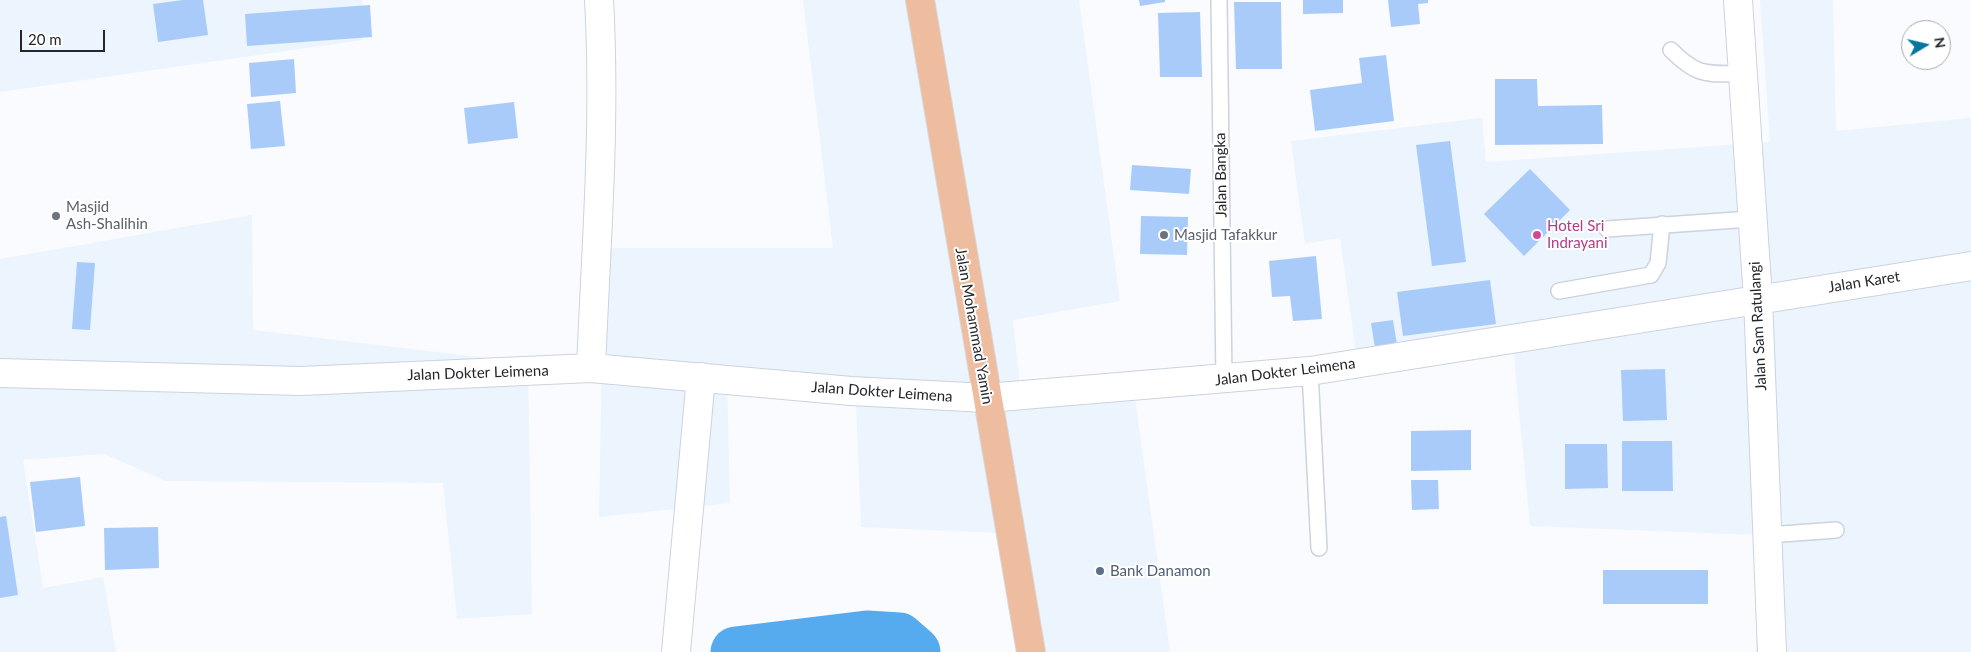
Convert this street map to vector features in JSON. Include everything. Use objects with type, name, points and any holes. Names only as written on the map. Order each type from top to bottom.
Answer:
[{"type":"main road","name":"Jalan Mohammad Yamin","points":[[920,0],[1031,652]]},
{"type":"street","points":[[591,368],[599,185],[601,30],[599,0]]},
{"type":"street","name":"Jalan Sam Ratulangi","points":[[1738,0],[1751,219],[1758,299],[1772,652]]},
{"type":"street","name":"Jalan Karet","points":[[1758,299],[1971,266]]},
{"type":"street","name":"Jalan Dokter Leimena","points":[[0,372],[301,381],[591,368],[851,391],[987,398],[1310,371],[1544,336],[1758,299]]},
{"type":"street","points":[[676,652],[701,377]]},
{"type":"lane","name":"Jalan Bangka","points":[[1218,0],[1224,379]]},
{"type":"lane","points":[[1671,50],[1686,64],[1702,73],[1743,74]]},
{"type":"lane","points":[[1606,228],[1751,219]]},
{"type":"lane","points":[[1558,291],[1652,275],[1658,263],[1662,224]]},
{"type":"lane","points":[[1310,371],[1319,548]]},
{"type":"lane","points":[[1768,535],[1836,530]]},
{"type":"shaded area","points":[[0,0],[362,0],[363,40],[0,92]]},
{"type":"shaded area","points":[[803,0],[1079,0],[1120,301],[1013,320],[1021,396],[1133,384],[1170,652],[1019,652],[999,533],[861,527],[855,379],[727,380],[730,503],[599,517],[604,248],[833,248]]},
{"type":"shaded area","points":[[1760,0],[1833,0],[1836,131],[1971,118],[1971,652],[1756,652],[1756,535],[1530,526],[1512,337],[1357,359],[1340,238],[1305,244],[1291,141],[1482,118],[1486,162],[1770,142]]},
{"type":"shaded area","points":[[252,215],[253,330],[528,363],[532,614],[457,619],[443,483],[166,481],[104,454],[23,460],[43,588],[103,577],[116,652],[0,652],[0,259]]},
{"type":"building","points":[[183,0],[203,0],[208,35],[158,42],[153,4]]},
{"type":"building","points":[[1139,0],[1165,0],[1165,2],[1140,6]]},
{"type":"building","points":[[1303,0],[1343,0],[1343,13],[1303,14]]},
{"type":"building","points":[[1388,0],[1428,0],[1428,3],[1418,4],[1420,24],[1391,27]]},
{"type":"building","points":[[1234,2],[1281,2],[1282,69],[1236,69]]},
{"type":"building","points":[[370,5],[372,37],[247,46],[245,14]]},
{"type":"building","points":[[1200,12],[1202,77],[1160,77],[1158,13]]},
{"type":"building","points":[[1386,55],[1394,121],[1315,131],[1310,90],[1362,83],[1359,58]]},
{"type":"building","points":[[294,59],[296,93],[251,97],[249,63]]},
{"type":"building","points":[[1495,79],[1537,79],[1538,106],[1602,105],[1603,144],[1495,145]]},
{"type":"building","points":[[280,101],[285,146],[251,149],[247,104]]},
{"type":"building","points":[[514,102],[518,138],[468,144],[464,108]]},
{"type":"building","points":[[1450,141],[1466,262],[1432,266],[1416,145]]},
{"type":"building","points":[[1132,165],[1191,169],[1189,194],[1130,190]]},
{"type":"building","points":[[1530,169],[1570,210],[1524,256],[1484,214]]},
{"type":"building","name":"Masjid Tafakkur","points":[[1141,216],[1188,217],[1187,255],[1140,254]]},
{"type":"building","points":[[1316,256],[1322,319],[1293,321],[1290,296],[1272,297],[1269,261]]},
{"type":"building","points":[[77,262],[95,263],[90,330],[72,329]]},
{"type":"building","points":[[1490,280],[1496,324],[1403,336],[1397,292]]},
{"type":"building","points":[[1393,320],[1397,345],[1375,348],[1371,323]]},
{"type":"building","points":[[1665,369],[1667,420],[1623,421],[1621,370]]},
{"type":"building","points":[[1471,430],[1471,470],[1411,471],[1411,431]]},
{"type":"building","points":[[1622,441],[1672,441],[1673,491],[1622,491]]},
{"type":"building","points":[[1565,444],[1607,444],[1608,488],[1565,489]]},
{"type":"building","points":[[80,477],[85,526],[36,532],[30,482]]},
{"type":"building","points":[[1411,480],[1438,480],[1439,509],[1412,510]]},
{"type":"building","points":[[6,516],[18,595],[0,598],[0,517]]},
{"type":"building","points":[[158,527],[159,568],[105,570],[104,528]]},
{"type":"building","points":[[1603,570],[1708,570],[1708,604],[1603,604]]},
{"type":"waterway","points":[[736,652],[867,636],[899,638],[915,652]]},
{"type":"place","name":"Masjid Ash-Shalihin","points":[[56,216]]},
{"type":"place","name":"Masjid Tafakkur","points":[[1164,235]]},
{"type":"place","name":"Hotel Sri Indrayani","points":[[1537,235]]},
{"type":"place","name":"Bank Danamon","points":[[1100,571]]}]
